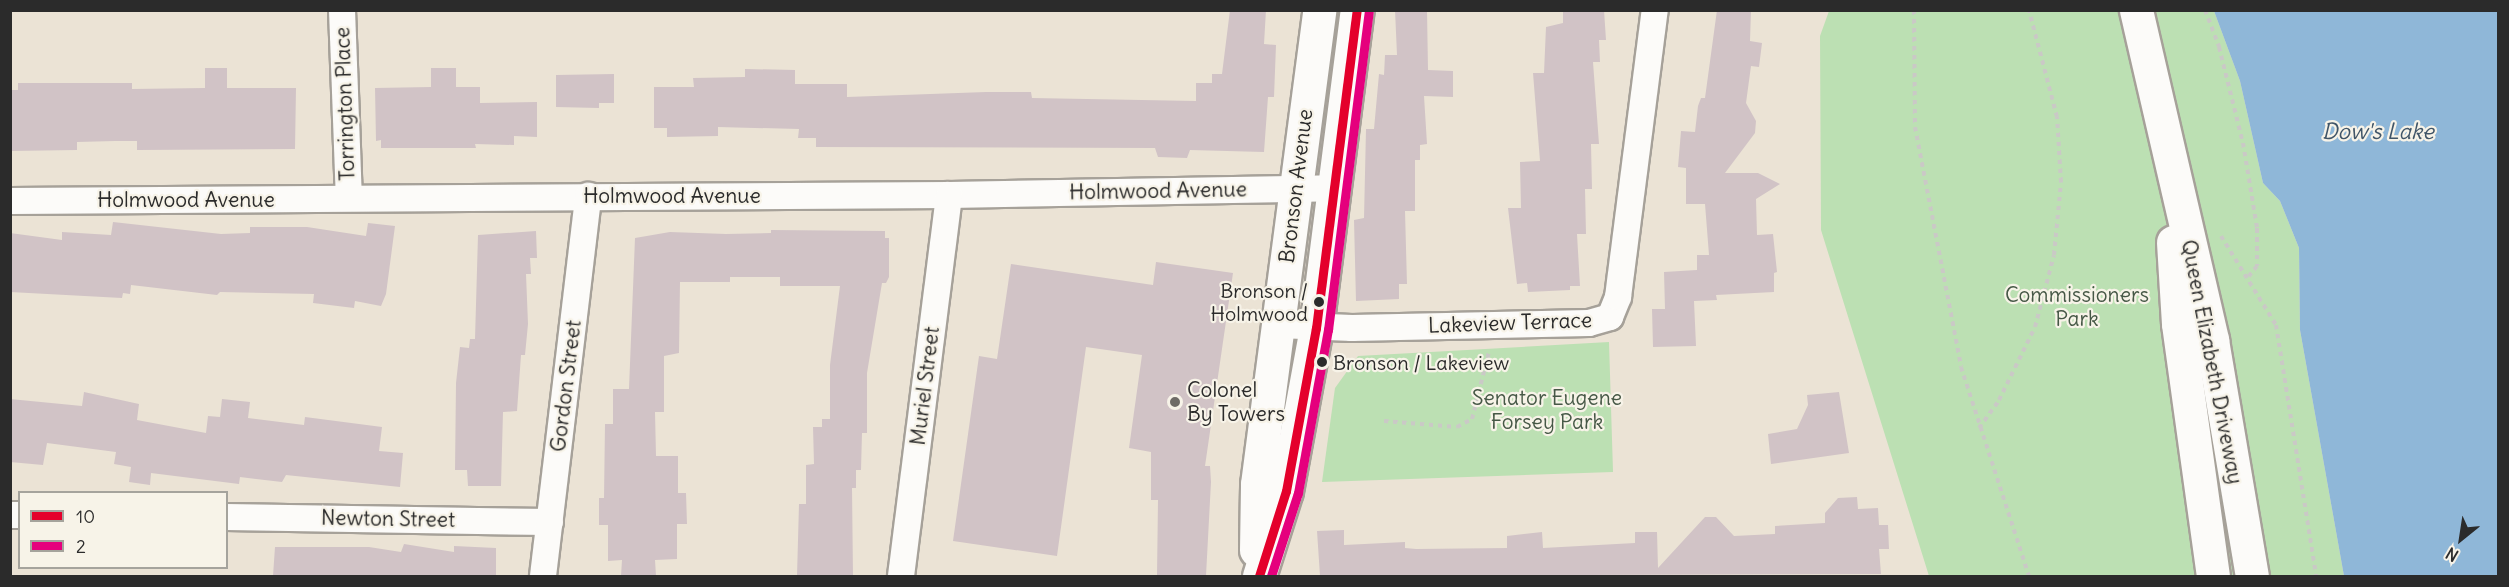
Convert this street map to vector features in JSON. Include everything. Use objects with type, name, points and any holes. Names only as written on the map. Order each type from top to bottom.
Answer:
[{"type":"main road","name":"Bronson Avenue","points":[[1257,576],[1257,484],[1280,324],[1294,188],[1319,10]]},
{"type":"main road","name":"Bronson Avenue","points":[[1257,576],[1286,491],[1316,328],[1357,10]]},
{"type":"main road","name":"Queen Elizabeth Driveway","points":[[2136,10],[2212,340],[2252,576]]},
{"type":"main road","name":"Queen Elizabeth Driveway","points":[[2166,148],[2178,324],[2213,576]]},
{"type":"street","name":"Torrington Place","points":[[342,10],[349,198]]},
{"type":"street","name":"Lakeview Terrace","points":[[1280,324],[1316,328],[1495,325],[1589,322],[1610,317],[1618,297],[1655,10]]},
{"type":"street","name":"Holmwood Avenue","points":[[10,201],[949,195],[1334,188]]},
{"type":"street","name":"Muriel Street","points":[[901,576],[949,195]]},
{"type":"street","name":"Gordon Street","points":[[543,576],[588,196]]},
{"type":"street","name":"Newton Street","points":[[228,517],[550,522]]},
{"type":"path","points":[[1914,10],[1915,127],[1961,367],[1978,429],[2029,576]]},
{"type":"path","points":[[1978,429],[1999,400],[2035,327],[2054,255],[2061,182],[2057,117],[2029,10]]},
{"type":"path","points":[[2205,10],[2219,46],[2243,143],[2255,218],[2257,266],[2248,277]]},
{"type":"path","points":[[2219,233],[2276,326],[2316,576]]},
{"type":"path","points":[[1384,422],[1457,427],[1472,419],[1495,325]]},
{"type":"green space","name":"Commissioners Park","points":[[1829,11],[2214,11],[2240,81],[2263,183],[2280,201],[2299,248],[2300,330],[2344,576],[1929,576],[1821,230],[1820,36]]},
{"type":"green space","name":"Senator Eugene Forsey Park","points":[[1609,342],[1613,472],[1322,482],[1335,388],[1358,356]]},
{"type":"water","name":"Dow's Lake","points":[[2214,11],[2498,11],[2498,576],[2344,576],[2300,330],[2299,248],[2280,201],[2263,183],[2240,81]]},
{"type":"building","points":[[1230,10],[1266,10],[1264,44],[1276,45],[1274,97],[1268,97],[1264,152],[1190,150],[1187,158],[1158,157],[1155,148],[816,147],[816,138],[798,138],[799,129],[718,127],[718,136],[667,137],[667,128],[654,128],[654,87],[694,87],[693,78],[745,77],[745,69],[795,70],[795,84],[847,84],[847,97],[1031,92],[1032,98],[1196,101],[1196,83],[1212,83],[1212,74],[1222,74]]},
{"type":"building","points":[[1395,10],[1427,10],[1428,70],[1453,71],[1453,97],[1424,96],[1427,144],[1420,145],[1420,160],[1415,160],[1415,211],[1405,211],[1407,284],[1399,284],[1399,299],[1356,301],[1354,220],[1364,218],[1366,129],[1374,129],[1379,74],[1384,75],[1385,55],[1397,55]]},
{"type":"building","points":[[1563,10],[1604,10],[1606,40],[1599,40],[1600,62],[1593,62],[1599,144],[1591,144],[1592,189],[1585,189],[1586,234],[1577,234],[1580,286],[1570,286],[1570,290],[1528,292],[1527,283],[1517,284],[1508,208],[1521,208],[1520,162],[1540,161],[1533,73],[1544,73],[1546,27],[1563,23]]},
{"type":"building","points":[[1717,10],[1751,10],[1750,41],[1762,43],[1759,67],[1751,66],[1746,103],[1756,121],[1755,133],[1725,173],[1758,173],[1780,184],[1756,199],[1757,235],[1773,234],[1777,272],[1774,273],[1774,292],[1716,295],[1717,300],[1694,301],[1696,346],[1653,347],[1652,309],[1665,309],[1664,272],[1697,270],[1697,255],[1709,255],[1705,204],[1686,204],[1686,168],[1678,167],[1681,131],[1695,132],[1698,106],[1701,98],[1705,98]]},
{"type":"building","points":[[205,68],[227,68],[227,88],[296,88],[295,149],[137,150],[137,141],[115,141],[77,142],[77,150],[10,151],[10,90],[18,90],[18,83],[132,83],[132,89],[205,88]]},
{"type":"building","points":[[431,68],[456,68],[456,87],[480,87],[480,103],[537,102],[537,137],[514,136],[514,145],[475,144],[476,148],[381,148],[381,140],[376,141],[375,88],[431,87]]},
{"type":"building","points":[[614,74],[614,103],[599,103],[599,108],[556,107],[556,75]]},
{"type":"building","points":[[113,222],[221,234],[250,233],[250,227],[307,227],[366,236],[368,223],[395,226],[386,294],[381,306],[355,301],[354,308],[313,303],[314,294],[220,292],[217,295],[131,285],[130,294],[123,293],[122,298],[10,292],[10,233],[62,240],[62,232],[111,235]]},
{"type":"building","points":[[771,230],[885,231],[885,238],[889,238],[889,277],[886,283],[882,283],[867,373],[867,433],[862,433],[861,470],[856,470],[856,488],[852,488],[853,576],[797,576],[799,504],[806,504],[806,465],[814,464],[813,427],[822,427],[822,419],[830,419],[830,365],[840,286],[780,286],[780,277],[730,277],[730,282],[680,282],[679,353],[664,356],[664,412],[655,412],[656,456],[678,456],[678,493],[686,493],[687,524],[677,524],[677,559],[655,560],[656,576],[621,576],[622,560],[608,561],[608,525],[599,525],[599,498],[604,498],[605,424],[613,424],[613,389],[629,389],[635,238],[670,232],[726,234],[771,233]]},
{"type":"building","points":[[536,231],[537,258],[530,258],[531,274],[526,274],[528,324],[525,355],[521,355],[517,411],[503,412],[501,486],[468,486],[467,470],[455,470],[456,383],[460,347],[469,348],[470,339],[475,339],[478,235]]},
{"type":"building","points":[[1156,262],[1233,273],[1205,466],[1210,466],[1211,482],[1206,576],[1157,576],[1158,500],[1151,500],[1151,452],[1129,448],[1142,355],[1086,347],[1057,556],[953,541],[979,356],[997,359],[1011,264],[1153,285]]},
{"type":"building","points":[[84,392],[139,404],[137,420],[206,433],[208,416],[220,417],[222,399],[250,402],[248,418],[304,425],[305,417],[382,427],[379,451],[403,453],[400,487],[286,475],[282,482],[240,477],[239,484],[151,473],[150,485],[129,482],[131,467],[114,464],[116,452],[47,443],[43,465],[10,462],[10,399],[82,406]]},
{"type":"building","points":[[1839,392],[1849,453],[1771,464],[1768,434],[1797,429],[1808,405],[1807,395]]},
{"type":"building","points":[[1857,497],[1858,509],[1878,508],[1879,525],[1888,525],[1889,549],[1879,549],[1881,574],[1320,576],[1317,531],[1344,530],[1344,545],[1405,542],[1405,548],[1416,549],[1507,548],[1507,536],[1542,532],[1543,548],[1635,543],[1635,532],[1657,532],[1658,568],[1705,517],[1716,517],[1734,536],[1775,534],[1775,526],[1825,523],[1825,513],[1838,498]]},
{"type":"building","points":[[404,544],[454,552],[454,546],[496,548],[496,575],[273,576],[275,547],[369,547],[401,552]]},
{"type":"transit line","name":"10","points":[[1259,576],[1286,491],[1316,328],[1357,10]]},
{"type":"transit line","name":"2","points":[[1271,576],[1298,493],[1328,330],[1369,12]]},
{"type":"place","name":"Bronson / Holmwood","points":[[1319,302]]},
{"type":"place","name":"Bronson / Lakeview","points":[[1322,362]]},
{"type":"place","name":"Colonel By Towers","points":[[1175,402]]}]
